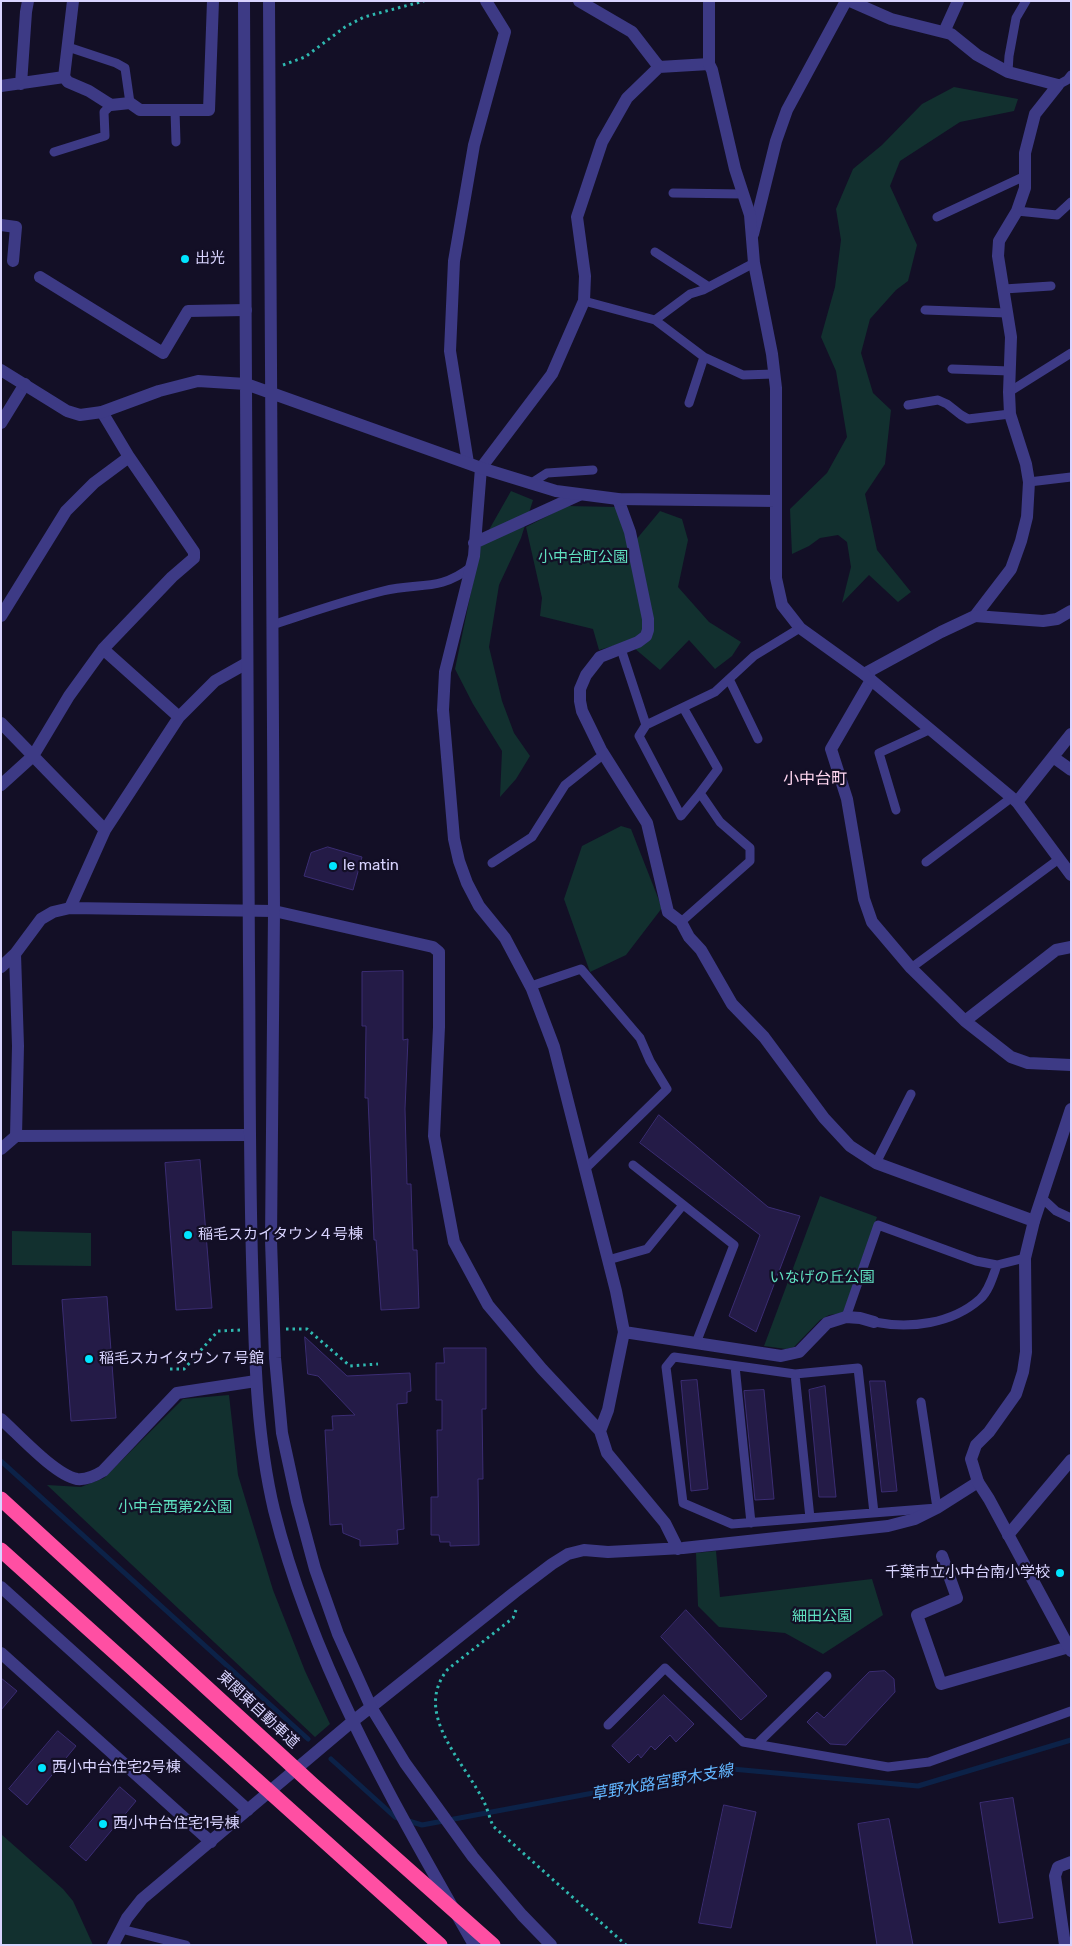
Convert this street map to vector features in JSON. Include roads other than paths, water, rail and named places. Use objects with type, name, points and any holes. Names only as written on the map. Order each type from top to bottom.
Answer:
[{"type":"highway","name":"東関東自動車道","points":[[1,1499],[313,1785],[492,1945]]},
{"type":"highway","points":[[1,1550],[440,1945]]},
{"type":"street","points":[[21,84],[28,1]]},
{"type":"street","points":[[73,1],[64,77],[68,82],[89,91],[110,105],[130,103],[140,110],[175,111],[210,110],[213,1]]},
{"type":"street","points":[[244,1],[250,1135],[256,1381],[260,1434],[274,1508],[293,1576],[319,1648],[404,1822],[474,1945]]},
{"type":"street","points":[[269,1],[274,911],[271,1240],[275,1358],[282,1433],[297,1502],[315,1569],[338,1634],[371,1707],[405,1763],[473,1857],[522,1915],[551,1945]]},
{"type":"street","points":[[468,463],[450,351],[454,261],[474,146],[505,32],[486,1]]},
{"type":"street","points":[[579,1],[632,32],[659,67]]},
{"type":"street","points":[[709,1],[709,64],[750,215],[754,263],[772,354],[776,388],[776,578],[782,605],[800,628],[868,677],[1014,800],[1071,875]]},
{"type":"street","points":[[752,236],[776,140],[787,110],[848,1],[891,19],[951,34],[977,55],[1008,72],[1058,85],[1034,114],[1025,153],[1025,188],[1017,211],[999,241],[998,256],[1011,337],[1010,414],[1026,464],[1029,482],[1027,517],[1022,541],[1011,569],[975,616],[941,632],[868,677],[831,749],[847,799],[864,899],[872,922],[911,968],[965,1021],[1011,1057],[1028,1064],[1071,1065]]},
{"type":"street","points":[[944,32],[958,1]]},
{"type":"street","points":[[600,1431],[608,1410],[624,1332],[608,1260],[554,1047],[531,986],[505,938],[479,906],[467,883],[459,861],[454,839],[443,710],[446,672],[471,567],[481,468],[552,374],[584,301],[585,276],[577,217],[602,142],[627,98],[659,67],[709,64]]},
{"type":"street","points":[[1,86],[64,77]]},
{"type":"street","points":[[1,225],[16,227],[13,261]]},
{"type":"street","points":[[40,277],[163,354],[188,312],[246,310]]},
{"type":"street","points":[[1,370],[67,411],[80,415],[102,412],[159,391],[198,382],[246,384],[481,468],[556,491],[618,499],[776,501]]},
{"type":"street","points":[[1,423],[25,384]]},
{"type":"street","points":[[1,785],[33,756],[69,696],[103,649],[166,583],[194,558],[194,552],[129,457],[102,412]]},
{"type":"street","points":[[1,616],[66,511],[94,483],[129,457]]},
{"type":"street","points":[[474,543],[579,495]]},
{"type":"street","points":[[618,499],[630,532],[648,619],[648,630],[646,636],[638,642],[600,657],[586,674],[580,689],[582,711],[604,754],[647,823],[668,912],[681,922],[689,937],[701,950],[732,1004],[764,1037],[824,1118],[850,1146],[876,1163],[1034,1221]]},
{"type":"street","points":[[975,616],[1043,621],[1057,619],[1071,611]]},
{"type":"street","points":[[103,649],[179,717]]},
{"type":"street","points":[[70,908],[105,830],[179,717],[214,681],[247,663]]},
{"type":"street","points":[[1,723],[105,830]]},
{"type":"street","points":[[1014,800],[1071,734]]},
{"type":"street","points":[[1053,757],[1071,770]]},
{"type":"street","points":[[1,967],[15,954],[41,919],[53,912],[70,908],[274,911],[433,947],[439,952],[439,1027],[434,1136],[454,1242],[488,1305],[542,1369],[600,1431],[607,1453],[665,1523],[678,1549]]},
{"type":"street","points":[[965,1021],[1056,950],[1071,947]]},
{"type":"street","points":[[15,954],[18,1046],[16,1136]]},
{"type":"street","points":[[942,1556],[957,1598],[917,1615],[941,1684],[1070,1649],[989,1498],[978,1482],[972,1459],[976,1445],[989,1432],[1016,1394],[1023,1372],[1026,1352],[1025,1258],[1034,1221],[1071,1110]]},
{"type":"street","points":[[1,1149],[16,1136],[250,1135]]},
{"type":"street","points":[[624,1332],[781,1356],[799,1352],[827,1323],[846,1318],[860,1318],[874,1322]]},
{"type":"street","points":[[1,1419],[57,1470],[78,1479],[87,1479],[103,1471],[177,1394],[256,1381]]},
{"type":"street","points":[[1008,1535],[1071,1460]]},
{"type":"street","points":[[113,1945],[127,1918],[142,1899],[353,1720],[515,1592],[568,1554],[584,1550],[608,1552],[678,1549],[888,1526],[915,1519],[937,1508],[978,1482]]},
{"type":"street","points":[[1,1587],[248,1810]]},
{"type":"street","points":[[1,1653],[211,1842]]},
{"type":"street","points":[[1065,1945],[1056,1876],[1058,1867],[1071,1862]]},
{"type":"lane","points":[[1008,72],[1016,18],[1026,1]]},
{"type":"lane","points":[[68,48],[116,63],[125,68],[130,103]]},
{"type":"lane","points":[[1058,85],[1067,80],[1071,75]]},
{"type":"lane","points":[[54,152],[105,136],[104,112],[110,105]]},
{"type":"lane","points":[[175,111],[176,142]]},
{"type":"lane","points":[[937,217],[1025,176]]},
{"type":"lane","points":[[673,193],[743,194]]},
{"type":"lane","points":[[1017,211],[1057,215],[1071,202]]},
{"type":"lane","points":[[655,252],[709,287]]},
{"type":"lane","points":[[655,320],[690,294],[709,287],[754,263]]},
{"type":"lane","points":[[1004,289],[1051,286]]},
{"type":"lane","points":[[584,301],[655,320],[704,357],[743,375],[774,374]]},
{"type":"lane","points":[[925,310],[1007,313]]},
{"type":"lane","points":[[1009,392],[1071,353]]},
{"type":"lane","points":[[689,403],[704,357]]},
{"type":"lane","points":[[952,369],[1010,371]]},
{"type":"lane","points":[[908,405],[938,400],[968,419],[1010,414]]},
{"type":"lane","points":[[530,484],[547,473],[593,470]]},
{"type":"lane","points":[[1029,482],[1071,477]]},
{"type":"lane","points":[[272,625],[385,590],[440,584],[459,576],[471,567]]},
{"type":"lane","points":[[684,708],[718,770],[681,816],[639,736],[646,725],[715,692],[754,656],[800,628]]},
{"type":"lane","points":[[621,649],[646,725]]},
{"type":"lane","points":[[729,679],[758,739]]},
{"type":"lane","points":[[896,810],[880,753],[930,730]]},
{"type":"lane","points":[[492,863],[532,838],[565,785],[604,754]]},
{"type":"lane","points":[[681,922],[750,861],[750,848],[720,822],[700,793]]},
{"type":"lane","points":[[926,862],[1014,800]]},
{"type":"lane","points":[[911,968],[1059,859]]},
{"type":"lane","points":[[531,986],[581,969],[640,1038],[650,1061],[667,1089],[585,1169]]},
{"type":"lane","points":[[876,1163],[911,1094]]},
{"type":"lane","points":[[633,1165],[734,1245],[696,1343]]},
{"type":"lane","points":[[1042,1198],[1056,1211],[1071,1218]]},
{"type":"lane","points":[[608,1260],[647,1249],[683,1205]]},
{"type":"lane","points":[[846,1318],[878,1225],[976,1261],[997,1265],[1025,1258]]},
{"type":"lane","points":[[874,1322],[893,1325],[916,1325],[941,1320],[960,1313],[981,1298],[990,1283],[997,1265]]},
{"type":"lane","points":[[874,1513],[858,1368],[795,1374],[674,1357],[666,1367],[683,1503],[732,1524],[750,1523],[937,1508],[920,1402]]},
{"type":"lane","points":[[735,1366],[750,1523]]},
{"type":"lane","points":[[795,1374],[810,1518]]},
{"type":"lane","points":[[608,1725],[665,1668],[743,1742],[888,1768],[929,1762],[1071,1711]]},
{"type":"lane","points":[[757,1744],[827,1676]]},
{"type":"lane","points":[[121,1929],[186,1945]]},
{"type":"waterway","points":[[1,1461],[308,1739]]},
{"type":"waterway","name":"草野水路宮野木支線","points":[[331,1759],[395,1817],[422,1825],[711,1771],[732,1769],[918,1786],[1071,1740]]},
{"type":"place","name":"出光","points":[[185,259]]},
{"type":"place","name":"le matin","points":[[333,866]]},
{"type":"place","name":"稲毛スカイタウン４号棟","points":[[188,1235]]},
{"type":"place","name":"稲毛スカイタウン７号館","points":[[89,1359]]},
{"type":"place","name":"千葉市立小中台南小学校","points":[[1060,1573]]},
{"type":"place","name":"西小中台住宅2号棟","points":[[42,1768]]},
{"type":"place","name":"西小中台住宅1号棟","points":[[103,1824]]},
{"type":"district","name":"小中台町","points":[[815,779]]},
{"type":"park label","name":"小中台町公園","points":[[583,558]]},
{"type":"park label","name":"いなげの丘公園","points":[[822,1278]]},
{"type":"park label","name":"小中台西第2公園","points":[[175,1508]]},
{"type":"park label","name":"細田公園","points":[[822,1617]]}]
